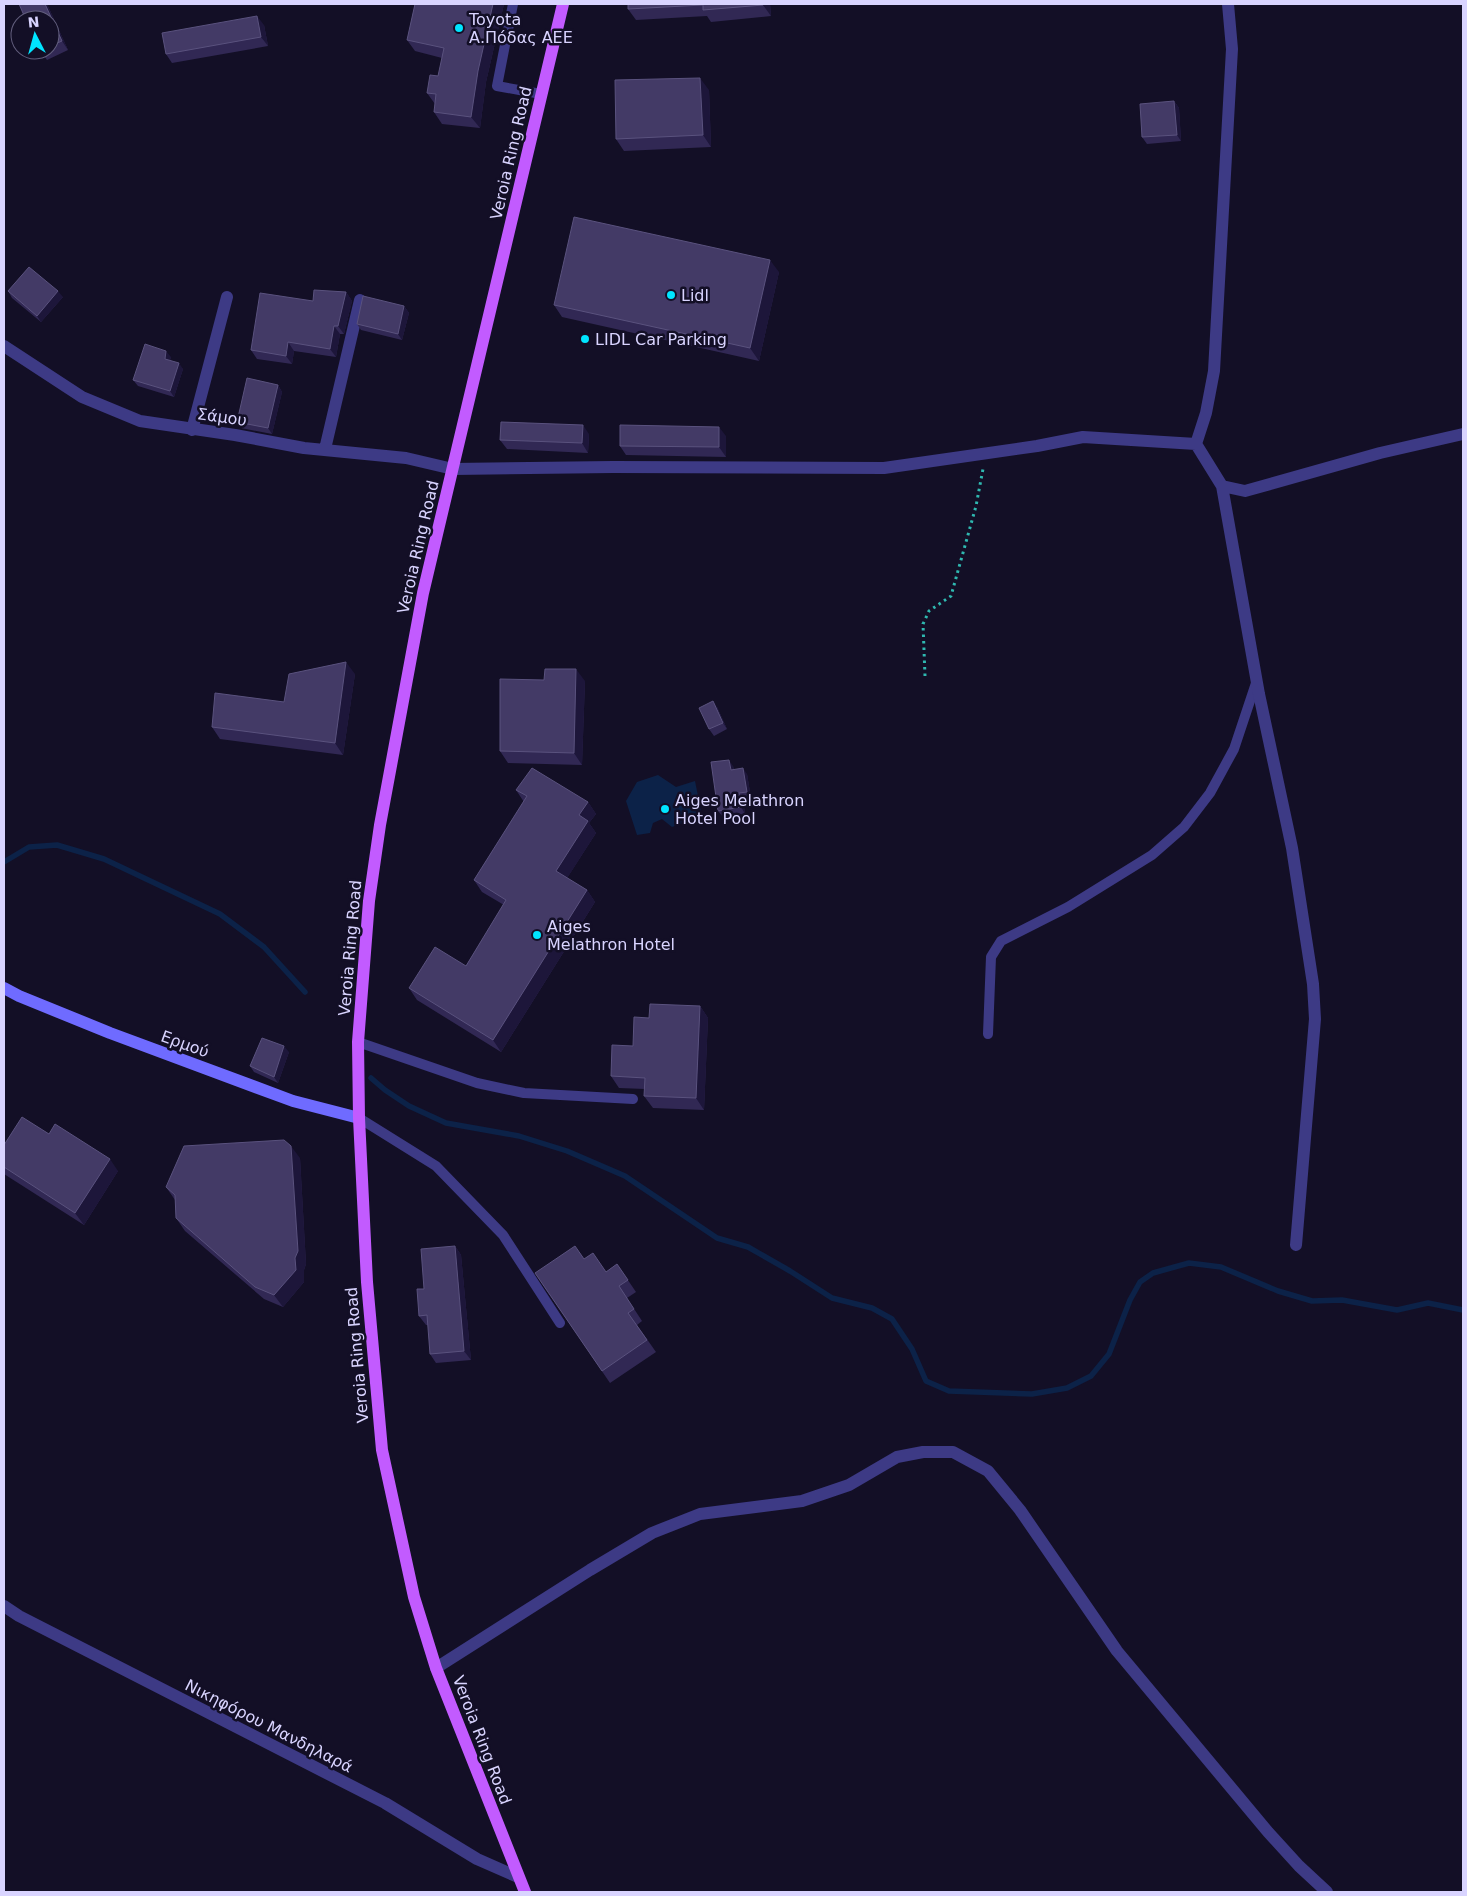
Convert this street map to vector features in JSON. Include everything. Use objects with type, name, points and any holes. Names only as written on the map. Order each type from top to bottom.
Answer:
[{"type":"main road","name":"Verοia Ring Road","points":[[525,1892],[436,1668],[414,1597],[382,1450],[367,1282],[359,1118],[358,1042],[369,901],[380,825],[423,593],[563,4]]},
{"type":"street","points":[[1228,4],[1232,49],[1214,371],[1206,413],[1196,444],[1222,486],[1257,679],[1292,848],[1313,984],[1316,1019],[1296,1245]]},
{"type":"street","points":[[192,430],[227,297]]},
{"type":"street","points":[[325,449],[360,300]]},
{"type":"street","name":"Σάμου","points":[[4,346],[82,397],[140,422],[304,448],[406,458],[453,469],[613,467],[884,468],[1038,446],[1083,437],[1196,444]]},
{"type":"street","points":[[1222,486],[1245,491],[1380,453],[1463,434]]},
{"type":"street","name":"Ερμού","points":[[4,988],[110,1034],[293,1101],[359,1118]]},
{"type":"street","points":[[436,1668],[652,1533],[700,1514],[802,1501],[849,1485],[897,1457],[924,1452],[953,1452],[988,1470],[1020,1510],[1117,1651],[1268,1832],[1299,1866],[1327,1892]]},
{"type":"street","name":"Νικηφόρου Μανδηλαρά","points":[[4,1606],[385,1803],[476,1859],[518,1877]]},
{"type":"lane","points":[[513,4],[497,86],[541,94]]},
{"type":"lane","points":[[988,1034],[991,957],[1001,941],[1068,907],[1152,855],[1184,827],[1210,793],[1234,749],[1257,679]]},
{"type":"lane","points":[[358,1042],[477,1083],[524,1094],[633,1099]]},
{"type":"lane","points":[[359,1118],[436,1166],[503,1235],[560,1323]]},
{"type":"path","points":[[925,676],[923,624],[929,611],[952,596],[976,506],[986,453]]},
{"type":"water","name":"Aiges Melathron Hotel Pool","points":[[658,775],[676,787],[695,781],[702,816],[672,827],[662,819],[653,823],[650,833],[637,835],[626,801],[637,782]]},
{"type":"building","points":[[19,4],[45,4],[48,10],[22,10]]},
{"type":"building","name":"Toyota Α.Πόδας ΑΕΕ","points":[[415,4],[493,4],[478,71],[471,117],[434,112],[436,94],[427,93],[430,75],[438,76],[444,48],[407,40]]},
{"type":"building","points":[[628,4],[763,5],[703,10],[703,5],[628,9]]},
{"type":"building","points":[[257,16],[261,37],[166,54],[162,33]]},
{"type":"building","points":[[700,78],[703,135],[616,139],[615,80]]},
{"type":"building","points":[[1174,101],[1177,135],[1142,137],[1140,104]]},
{"type":"building","name":"Lidl","points":[[574,217],[770,260],[750,348],[554,305]]},
{"type":"building","points":[[29,267],[58,291],[37,316],[8,291]]},
{"type":"building","points":[[314,290],[346,292],[338,326],[334,326],[330,349],[288,342],[286,356],[251,350],[260,293],[313,301]]},
{"type":"building","points":[[363,296],[404,306],[398,334],[357,324]]},
{"type":"building","points":[[145,344],[166,351],[165,359],[179,363],[170,391],[133,380]]},
{"type":"building","points":[[247,378],[278,385],[268,428],[237,422]]},
{"type":"building","points":[[501,422],[583,425],[582,443],[500,440]]},
{"type":"building","points":[[620,425],[719,427],[719,447],[620,446]]},
{"type":"building","points":[[346,662],[335,743],[212,727],[215,693],[284,702],[289,674]]},
{"type":"building","points":[[545,669],[576,669],[574,753],[500,751],[500,679],[544,680]]},
{"type":"building","points":[[713,701],[723,723],[709,729],[699,708]]},
{"type":"building","points":[[729,760],[731,770],[743,768],[747,792],[739,793],[741,807],[718,811],[711,762]]},
{"type":"building","points":[[532,768],[588,802],[579,815],[588,821],[556,871],[587,890],[493,1040],[409,988],[435,947],[466,966],[506,900],[474,880],[527,796],[516,790]]},
{"type":"building","points":[[650,1004],[700,1006],[696,1098],[644,1096],[645,1078],[611,1076],[612,1045],[633,1046],[634,1017],[649,1018]]},
{"type":"building","points":[[262,1038],[284,1046],[274,1077],[250,1066]]},
{"type":"building","points":[[22,1117],[49,1134],[55,1124],[110,1159],[75,1213],[4,1167],[4,1145]]},
{"type":"building","points":[[284,1140],[291,1146],[298,1251],[295,1258],[296,1270],[274,1295],[255,1287],[176,1218],[175,1195],[166,1187],[184,1146]]},
{"type":"building","points":[[455,1246],[464,1351],[430,1354],[427,1315],[419,1316],[417,1289],[424,1289],[421,1249]]},
{"type":"building","points":[[575,1246],[584,1259],[593,1253],[606,1272],[617,1264],[628,1280],[619,1286],[634,1309],[628,1313],[647,1340],[602,1371],[535,1273]]},
{"type":"waterway","points":[[4,862],[29,847],[57,845],[104,859],[220,914],[264,947],[305,992]]},
{"type":"waterway","points":[[371,1078],[409,1106],[446,1123],[519,1136],[567,1151],[625,1176],[717,1238],[748,1247],[832,1298],[872,1308],[892,1319],[912,1349],[926,1381],[949,1391],[1032,1394],[1067,1388],[1091,1376],[1109,1354],[1130,1300],[1140,1282],[1153,1273],[1189,1263],[1221,1267],[1278,1291],[1312,1301],[1342,1300],[1397,1310],[1428,1303],[1463,1310]]},
{"type":"place","name":"Toyota Α.Πόδας ΑΕΕ","points":[[459,28]]},
{"type":"place","name":"Lidl","points":[[671,295]]},
{"type":"place","name":"LIDL Car Parking","points":[[585,339]]},
{"type":"place","name":"Aiges Melathron Hotel Pool","points":[[665,809]]},
{"type":"place","name":"Aiges Melathron Hotel","points":[[537,935]]}]
